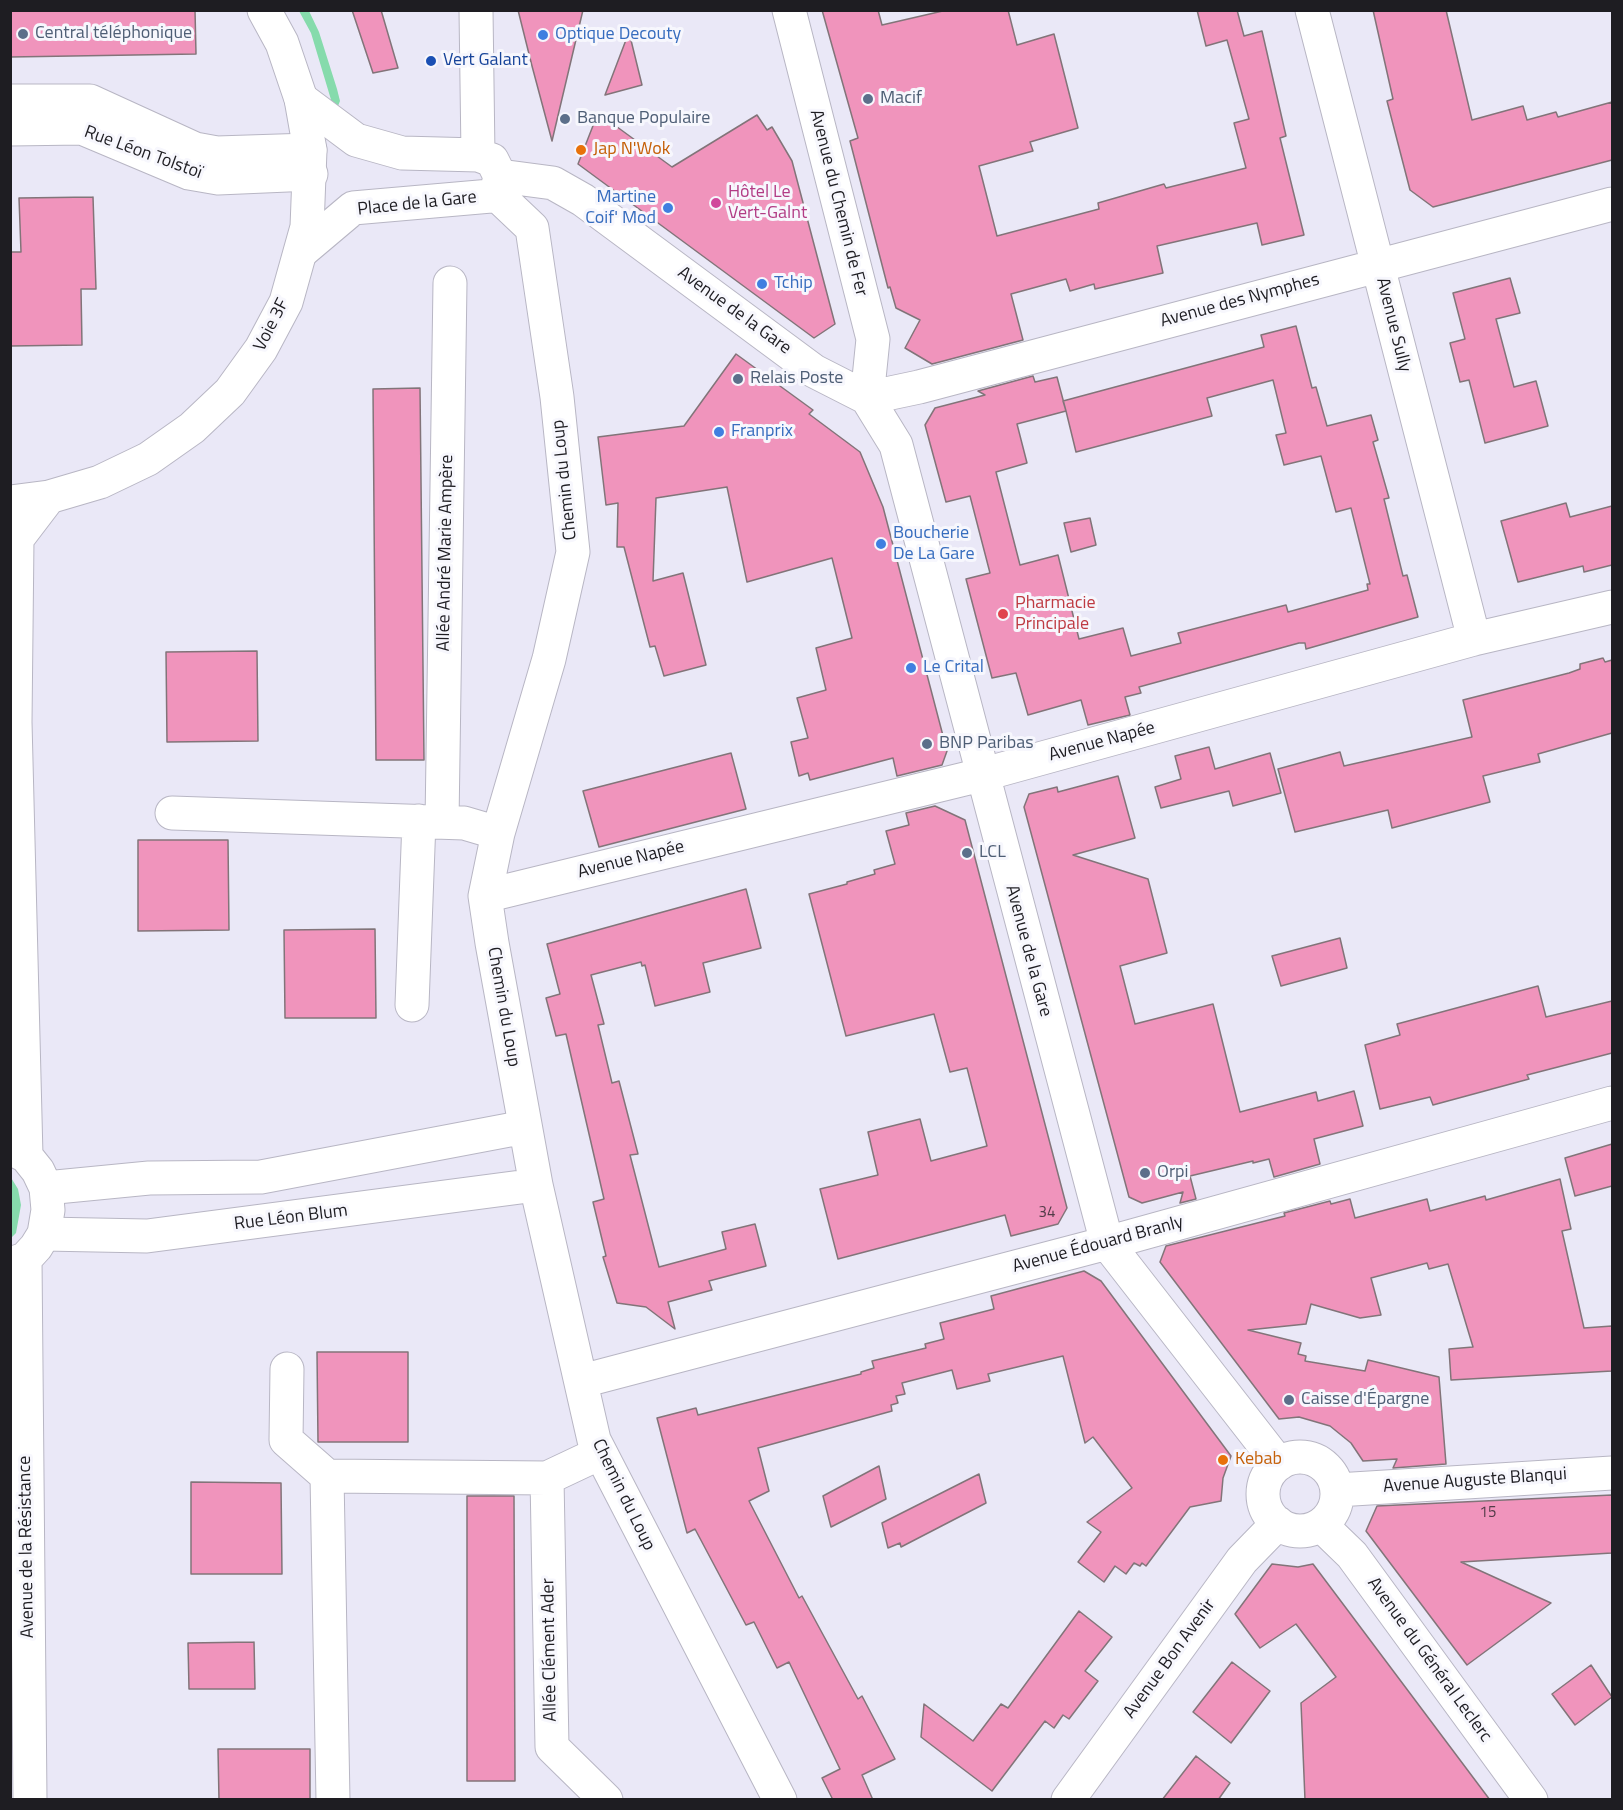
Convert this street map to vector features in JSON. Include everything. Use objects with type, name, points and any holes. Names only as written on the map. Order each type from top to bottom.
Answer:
[{"type":"street","name":"Voie 3F","points":[[10,502],[49,497],[100,482],[148,459],[192,428],[230,392],[261,349],[286,302],[302,251],[310,162],[301,99],[282,43],[264,10]]},
{"type":"street","points":[[301,99],[356,140],[490,174],[476,10]]},
{"type":"street","name":"Avenue du Chemin de Fer","points":[[789,10],[873,339],[867,398]]},
{"type":"street","name":"Avenue Sully","points":[[1312,10],[1474,639]]},
{"type":"street","name":"Rue Léon Tolstoï","points":[[10,101],[90,102],[195,149],[310,162]]},
{"type":"street","name":"Rue Léon Tolstoï","points":[[10,129],[82,128],[189,173],[218,178],[310,162]]},
{"type":"street","name":"Place de la Gare","points":[[302,251],[353,208],[491,196],[490,174]]},
{"type":"street","name":"Avenue de la Gare","points":[[490,174],[553,183],[584,200],[814,371],[867,398],[896,445],[981,775],[1107,1243],[1278,1464]]},
{"type":"street","name":"Chemin du Loup","points":[[490,174],[532,228],[557,397],[573,552],[549,659],[498,833],[485,896],[525,1127],[594,1440],[780,1800]]},
{"type":"street","name":"Avenue des Nymphes","points":[[867,398],[919,387],[1612,204]]},
{"type":"street","name":"Allée André Marie Ampère","points":[[412,1005],[430,822],[450,283]]},
{"type":"street","name":"Avenue de la Résistance","points":[[30,1800],[26,1252],[48,1210],[46,1188],[38,1171],[18,1152],[15,722],[17,539],[49,497]]},
{"type":"street","name":"Avenue Napée","points":[[485,896],[981,775],[1474,639],[1612,606]]},
{"type":"street","points":[[172,813],[464,823],[498,833]]},
{"type":"street","name":"Avenue Édouard Branly","points":[[582,1381],[1107,1243],[1612,1103]]},
{"type":"street","points":[[46,1188],[149,1178],[261,1177],[525,1127]]},
{"type":"street","name":"Rue Léon Blum","points":[[26,1252],[536,1185]]},
{"type":"street","points":[[287,1369],[286,1440],[327,1476],[547,1478],[600,1453]]},
{"type":"street","points":[[1303,1457],[1315,1460],[1326,1467],[1337,1490],[1334,1509],[1321,1525],[1299,1531],[1278,1524],[1264,1505],[1265,1482],[1278,1464],[1303,1457]]},
{"type":"street","name":"Avenue Auguste Blanqui","points":[[1337,1490],[1612,1473]]},
{"type":"street","points":[[327,1476],[333,1800]]},
{"type":"street","name":"Allée Clément Ader","points":[[547,1478],[552,1747],[606,1800]]},
{"type":"street","name":"Avenue Bon Avenir","points":[[1068,1800],[1242,1560],[1278,1524]]},
{"type":"street","name":"Avenue du Général Leclerc","points":[[1321,1525],[1352,1555],[1531,1800]]},
{"type":"green space","points":[[299,11],[309,11],[319,32],[337,89],[340,101],[338,106],[332,103],[311,33]]},
{"type":"green space","points":[[10,1176],[18,1189],[21,1205],[16,1233],[11,1238]]},
{"type":"building","points":[[10,10],[195,10],[196,54],[10,57]]},
{"type":"building","points":[[352,10],[381,10],[398,68],[373,73]]},
{"type":"building","points":[[518,10],[583,10],[552,141],[532,66]]},
{"type":"building","points":[[822,10],[878,10],[882,25],[947,10],[1008,10],[1017,45],[1054,34],[1078,128],[1030,142],[1033,151],[979,166],[997,236],[1099,209],[1098,203],[1164,184],[1166,188],[1246,168],[1234,123],[1249,119],[1227,40],[1206,46],[1197,10],[1237,10],[1244,36],[1262,31],[1286,136],[1280,138],[1304,235],[1262,245],[1257,223],[1157,246],[1163,273],[1095,289],[1094,284],[1070,291],[1066,279],[1011,294],[1023,340],[932,364],[905,348],[920,320],[896,308],[890,287],[888,288],[850,141],[858,138]]},
{"type":"building","points":[[1373,10],[1446,10],[1472,120],[1523,106],[1527,120],[1556,112],[1558,117],[1612,102],[1612,160],[1433,207],[1410,190],[1387,101],[1393,99]]},
{"type":"building","points":[[629,32],[642,85],[605,95]]},
{"type":"building","points":[[598,113],[672,167],[757,115],[767,130],[772,127],[792,161],[835,324],[814,338],[578,164]]},
{"type":"building","points":[[93,197],[96,289],[81,289],[82,345],[10,346],[10,252],[21,252],[19,198]]},
{"type":"building","points":[[1510,278],[1520,313],[1496,319],[1514,387],[1536,381],[1548,426],[1485,443],[1469,380],[1460,382],[1450,343],[1465,339],[1453,293]]},
{"type":"building","points":[[1296,326],[1312,388],[1316,387],[1327,426],[1371,415],[1378,440],[1373,442],[1389,498],[1384,499],[1403,576],[1407,575],[1418,617],[1306,649],[1305,643],[1299,643],[1139,687],[1141,693],[1125,697],[1130,715],[1088,725],[1081,700],[1028,715],[1016,673],[992,678],[966,579],[990,573],[970,496],[946,502],[925,425],[935,408],[985,395],[978,391],[1033,376],[1035,382],[1057,377],[1063,401],[1264,347],[1261,335]],"holes":[[[1273,380],[1286,433],[1276,435],[1284,465],[1321,456],[1336,512],[1351,508],[1370,584],[1367,584],[1368,590],[1288,612],[1286,605],[1178,633],[1181,643],[1131,656],[1123,628],[1079,639],[1058,555],[1020,565],[996,472],[1027,463],[1017,424],[1066,411],[1076,452],[1212,416],[1207,398]]]},
{"type":"building","points":[[736,354],[813,410],[809,414],[860,452],[883,507],[947,751],[942,765],[897,776],[893,758],[810,780],[808,773],[799,776],[791,742],[808,738],[797,698],[826,690],[816,648],[852,638],[832,558],[747,582],[727,487],[656,498],[653,581],[683,573],[706,665],[664,676],[655,646],[650,647],[624,547],[617,547],[618,503],[606,505],[598,437],[684,426]]},
{"type":"building","points":[[420,388],[424,760],[376,760],[373,389]]},
{"type":"building","points":[[1566,503],[1570,517],[1612,506],[1612,565],[1584,572],[1583,566],[1518,582],[1501,521]]},
{"type":"building","points":[[1090,518],[1096,545],[1071,552],[1064,523]]},
{"type":"building","points":[[257,651],[258,741],[167,742],[166,652]]},
{"type":"building","points":[[1603,658],[1605,662],[1612,660],[1612,733],[1538,754],[1540,762],[1483,776],[1490,802],[1392,828],[1388,810],[1295,832],[1278,769],[1340,752],[1344,766],[1472,737],[1463,700],[1569,673],[1580,669],[1580,664]]},
{"type":"building","points":[[1209,747],[1215,769],[1270,753],[1281,793],[1233,806],[1229,791],[1161,808],[1155,787],[1181,779],[1175,756]]},
{"type":"building","points":[[731,753],[746,809],[599,847],[583,791]]},
{"type":"building","points":[[1118,776],[1135,838],[1073,855],[1148,879],[1167,953],[1120,966],[1135,1024],[1213,1004],[1240,1112],[1316,1092],[1318,1101],[1354,1091],[1363,1126],[1314,1139],[1320,1164],[1274,1177],[1269,1159],[1190,1176],[1196,1199],[1180,1203],[1183,1192],[1142,1203],[1129,1197],[1024,807],[1029,794],[1057,787],[1058,792]]},
{"type":"building","points":[[935,806],[965,820],[1067,1208],[1058,1224],[1011,1236],[1005,1215],[838,1259],[820,1189],[878,1175],[868,1132],[920,1119],[931,1161],[987,1146],[967,1068],[950,1072],[934,1014],[846,1036],[809,894],[847,884],[847,882],[875,874],[874,870],[895,864],[886,831],[909,825],[906,813]]},
{"type":"building","points":[[138,840],[228,840],[229,930],[138,931]]},
{"type":"building","points":[[746,889],[761,948],[703,963],[710,992],[655,1006],[645,965],[642,966],[641,962],[591,975],[604,1024],[598,1025],[612,1083],[619,1081],[638,1154],[630,1155],[659,1267],[726,1249],[722,1232],[755,1224],[766,1266],[709,1281],[712,1290],[668,1302],[675,1329],[646,1307],[617,1303],[603,1257],[606,1256],[593,1202],[604,1199],[566,1034],[556,1036],[546,998],[560,994],[547,944]]},
{"type":"building","points":[[375,929],[376,1018],[285,1018],[284,930]]},
{"type":"building","points":[[1340,938],[1347,968],[1281,986],[1272,956]]},
{"type":"building","points":[[1538,986],[1546,1017],[1612,1001],[1612,1053],[1527,1075],[1529,1079],[1433,1105],[1430,1097],[1380,1109],[1365,1045],[1400,1035],[1397,1024]]},
{"type":"building","points":[[1612,1144],[1612,1186],[1575,1196],[1565,1158]]},
{"type":"building","points":[[1560,1179],[1571,1229],[1562,1231],[1584,1328],[1612,1326],[1612,1371],[1451,1380],[1449,1349],[1473,1347],[1448,1264],[1429,1269],[1427,1263],[1371,1278],[1381,1315],[1360,1318],[1311,1304],[1306,1324],[1248,1330],[1301,1343],[1298,1354],[1306,1356],[1305,1361],[1365,1371],[1368,1360],[1439,1377],[1446,1464],[1393,1468],[1397,1459],[1363,1461],[1351,1443],[1330,1426],[1299,1417],[1279,1419],[1160,1262],[1166,1246],[1285,1216],[1284,1213],[1330,1201],[1331,1204],[1350,1199],[1355,1218],[1427,1199],[1430,1211],[1485,1196],[1486,1200]]},
{"type":"building","points":[[1084,1271],[1101,1281],[1231,1456],[1223,1478],[1221,1501],[1190,1507],[1146,1566],[1142,1563],[1140,1566],[1134,1563],[1126,1574],[1115,1566],[1104,1582],[1078,1562],[1101,1532],[1087,1522],[1132,1488],[1093,1437],[1085,1443],[1063,1356],[988,1374],[990,1381],[957,1389],[952,1370],[902,1383],[905,1394],[896,1396],[898,1403],[891,1405],[892,1411],[758,1448],[769,1491],[749,1501],[799,1598],[802,1596],[858,1699],[862,1696],[895,1759],[862,1775],[873,1800],[833,1800],[822,1778],[840,1769],[789,1662],[777,1668],[754,1622],[746,1625],[695,1529],[687,1533],[657,1418],[696,1408],[698,1415],[861,1374],[861,1372],[874,1368],[872,1361],[926,1348],[925,1344],[944,1339],[940,1323],[994,1309],[991,1296]]},
{"type":"building","points":[[317,1352],[408,1352],[408,1442],[318,1442]]},
{"type":"building","points":[[879,1466],[886,1499],[831,1527],[823,1496]]},
{"type":"building","points":[[979,1474],[986,1503],[901,1547],[900,1543],[888,1548],[882,1523]]},
{"type":"building","points":[[191,1482],[281,1483],[282,1574],[191,1574]]},
{"type":"building","points":[[1612,1495],[1612,1553],[1461,1562],[1551,1603],[1467,1665],[1366,1531],[1377,1506]]},
{"type":"building","points":[[467,1496],[514,1496],[515,1781],[467,1781]]},
{"type":"building","points":[[1272,1564],[1298,1567],[1313,1564],[1490,1800],[1305,1800],[1301,1703],[1336,1677],[1296,1624],[1260,1648],[1235,1614]]},
{"type":"building","points":[[1079,1611],[1112,1637],[1085,1671],[1098,1681],[1069,1719],[1063,1715],[1054,1728],[1045,1721],[992,1791],[921,1737],[924,1704],[973,1741],[1001,1704],[1008,1708]]},
{"type":"building","points":[[254,1642],[255,1689],[189,1689],[188,1643]]},
{"type":"building","points":[[1232,1662],[1270,1691],[1231,1743],[1193,1712]]},
{"type":"building","points":[[1591,1665],[1612,1697],[1575,1725],[1552,1694]]},
{"type":"building","points":[[218,1749],[310,1749],[310,1800],[219,1800]]},
{"type":"building","points":[[1196,1756],[1230,1783],[1218,1800],[1162,1800]]},
{"type":"place","name":"Central téléphonique","points":[[23,34]]},
{"type":"place","name":"Optique Decouty","points":[[543,35]]},
{"type":"place","name":"Vert Galant","points":[[431,61]]},
{"type":"place","name":"Macif","points":[[868,99]]},
{"type":"place","name":"Banque Populaire","points":[[565,119]]},
{"type":"place","name":"Jap N'Wok","points":[[581,150]]},
{"type":"place","name":"Hôtel Le Vert-Galnt","points":[[716,203]]},
{"type":"place","name":"Martine Coif' Mod","points":[[668,208]]},
{"type":"place","name":"Tchip","points":[[762,284]]},
{"type":"place","name":"Relais Poste","points":[[738,379]]},
{"type":"place","name":"Franprix","points":[[719,432]]},
{"type":"place","name":"Boucherie De La Gare","points":[[881,544]]},
{"type":"place","name":"Pharmacie Principale","points":[[1003,614]]},
{"type":"place","name":"Le Crital","points":[[911,668]]},
{"type":"place","name":"BNP Paribas","points":[[927,744]]},
{"type":"place","name":"LCL","points":[[967,853]]},
{"type":"place","name":"Orpi","points":[[1145,1173]]},
{"type":"place","name":"Caisse d'Épargne","points":[[1289,1400]]},
{"type":"place","name":"Kebab","points":[[1223,1460]]}]
